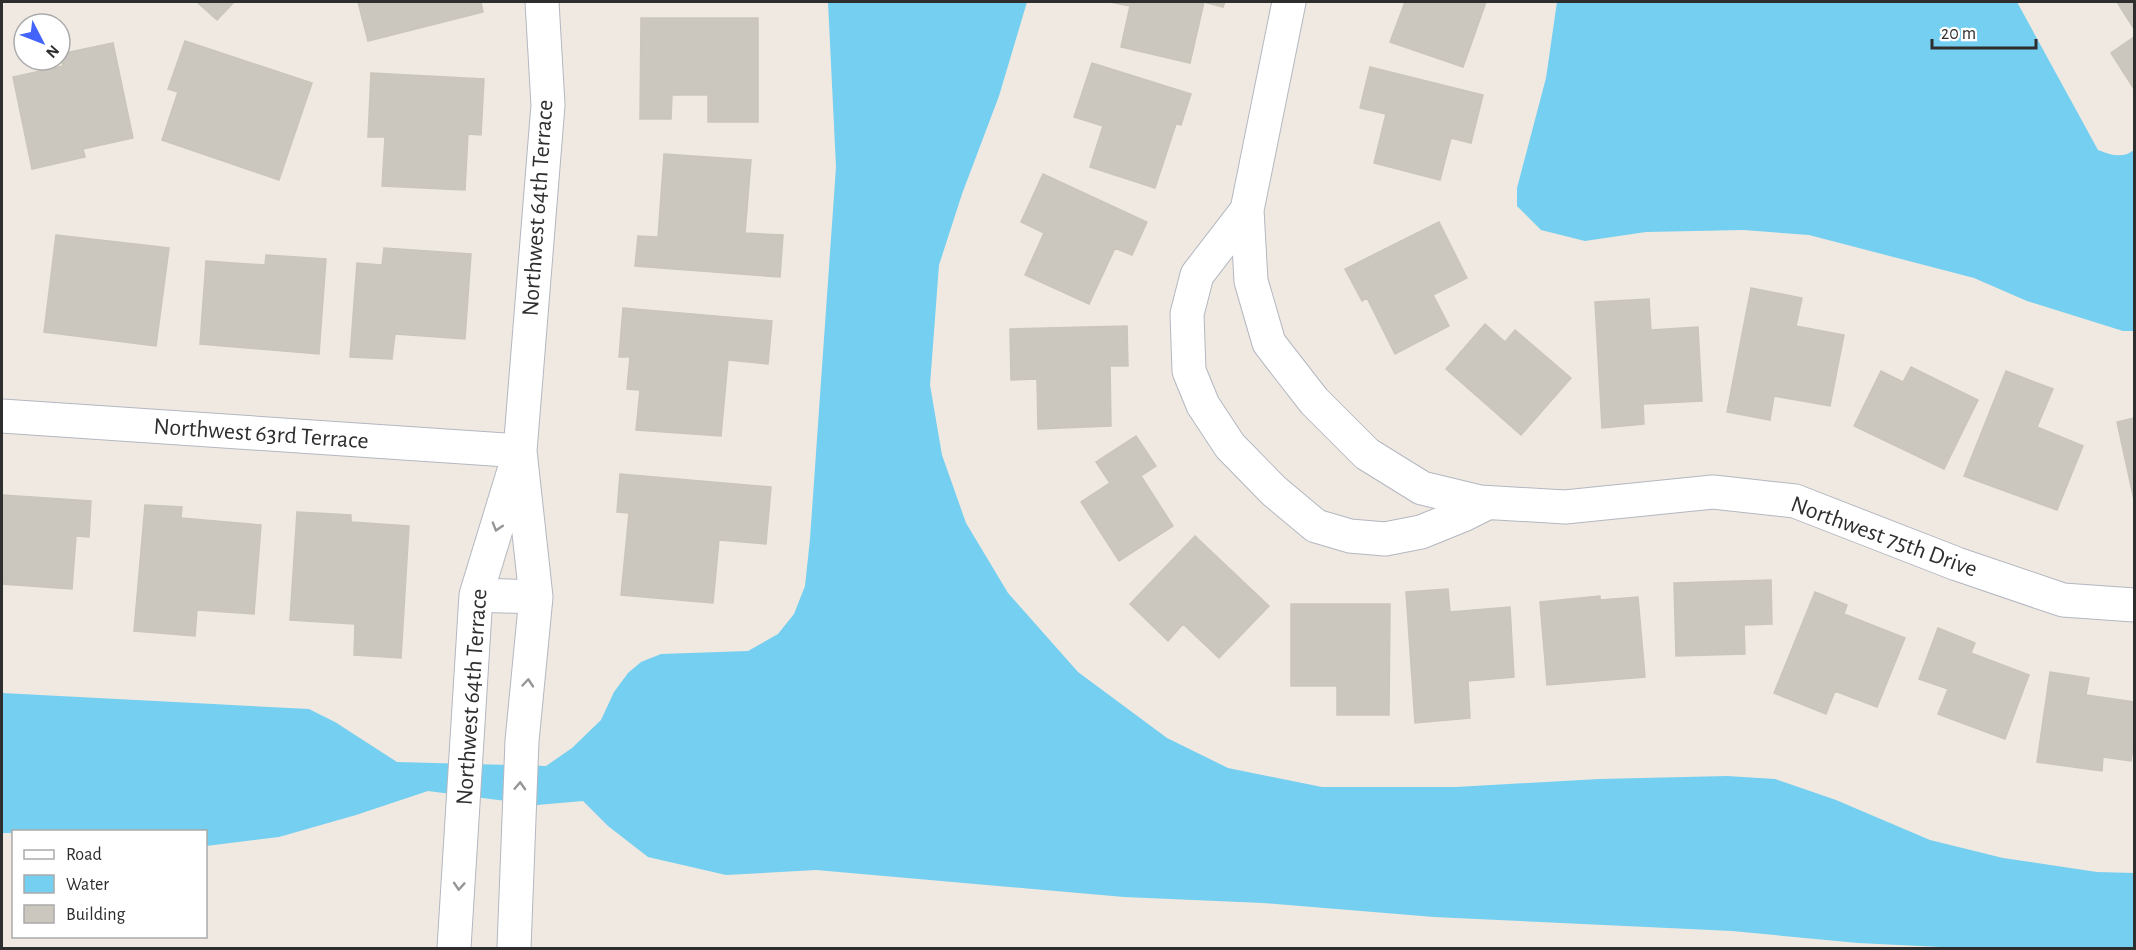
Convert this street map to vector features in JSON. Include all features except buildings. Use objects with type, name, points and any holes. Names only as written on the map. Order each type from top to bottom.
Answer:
[{"type":"street","name":"Northwest 64th Terrace","points":[[513,948],[522,741],[536,597],[519,451],[548,105],[542,2]]},
{"type":"street","points":[[1247,210],[1289,2]]},
{"type":"street","name":"Northwest 75th Drive","points":[[1247,210],[1251,281],[1269,343],[1314,402],[1368,454],[1422,488],[1487,503],[1565,507],[1713,492],[1795,501],[1957,564],[2063,600],[2134,605]]},
{"type":"street","name":"Northwest 75th Drive","points":[[1247,210],[1197,275],[1187,314],[1189,371],[1203,405],[1230,446],[1274,491],[1316,526],[1350,536],[1385,539],[1421,532],[1487,503]]},
{"type":"street","name":"Northwest 63rd Terrace","points":[[2,416],[519,451]]},
{"type":"street","name":"Northwest 64th Terrace","points":[[454,948],[476,596],[519,451]]},
{"type":"street","points":[[476,596],[536,597]]},
{"type":"water","points":[[828,2],[1027,2],[999,96],[962,194],[939,265],[930,385],[942,455],[966,523],[1008,593],[1078,672],[1167,738],[1228,768],[1322,787],[1456,787],[1599,779],[1727,776],[1775,779],[1836,800],[1930,840],[2003,858],[2097,872],[2134,873],[2134,948],[1961,948],[1858,943],[1732,931],[1434,917],[1263,903],[1124,897],[816,870],[726,875],[648,857],[608,826],[583,801],[537,805],[428,791],[279,837],[207,846],[207,830],[12,830],[12,833],[2,833],[2,693],[309,709],[335,722],[397,762],[546,766],[572,748],[601,720],[614,692],[628,673],[641,662],[661,654],[748,651],[778,634],[794,614],[805,586],[836,167]]},
{"type":"water","points":[[1557,2],[2017,2],[2098,150],[2112,155],[2121,155],[2134,150],[2134,331],[2123,331],[2027,301],[1974,278],[1809,235],[1743,230],[1646,232],[1585,241],[1541,230],[1517,206],[1517,188],[1546,78]]}]
